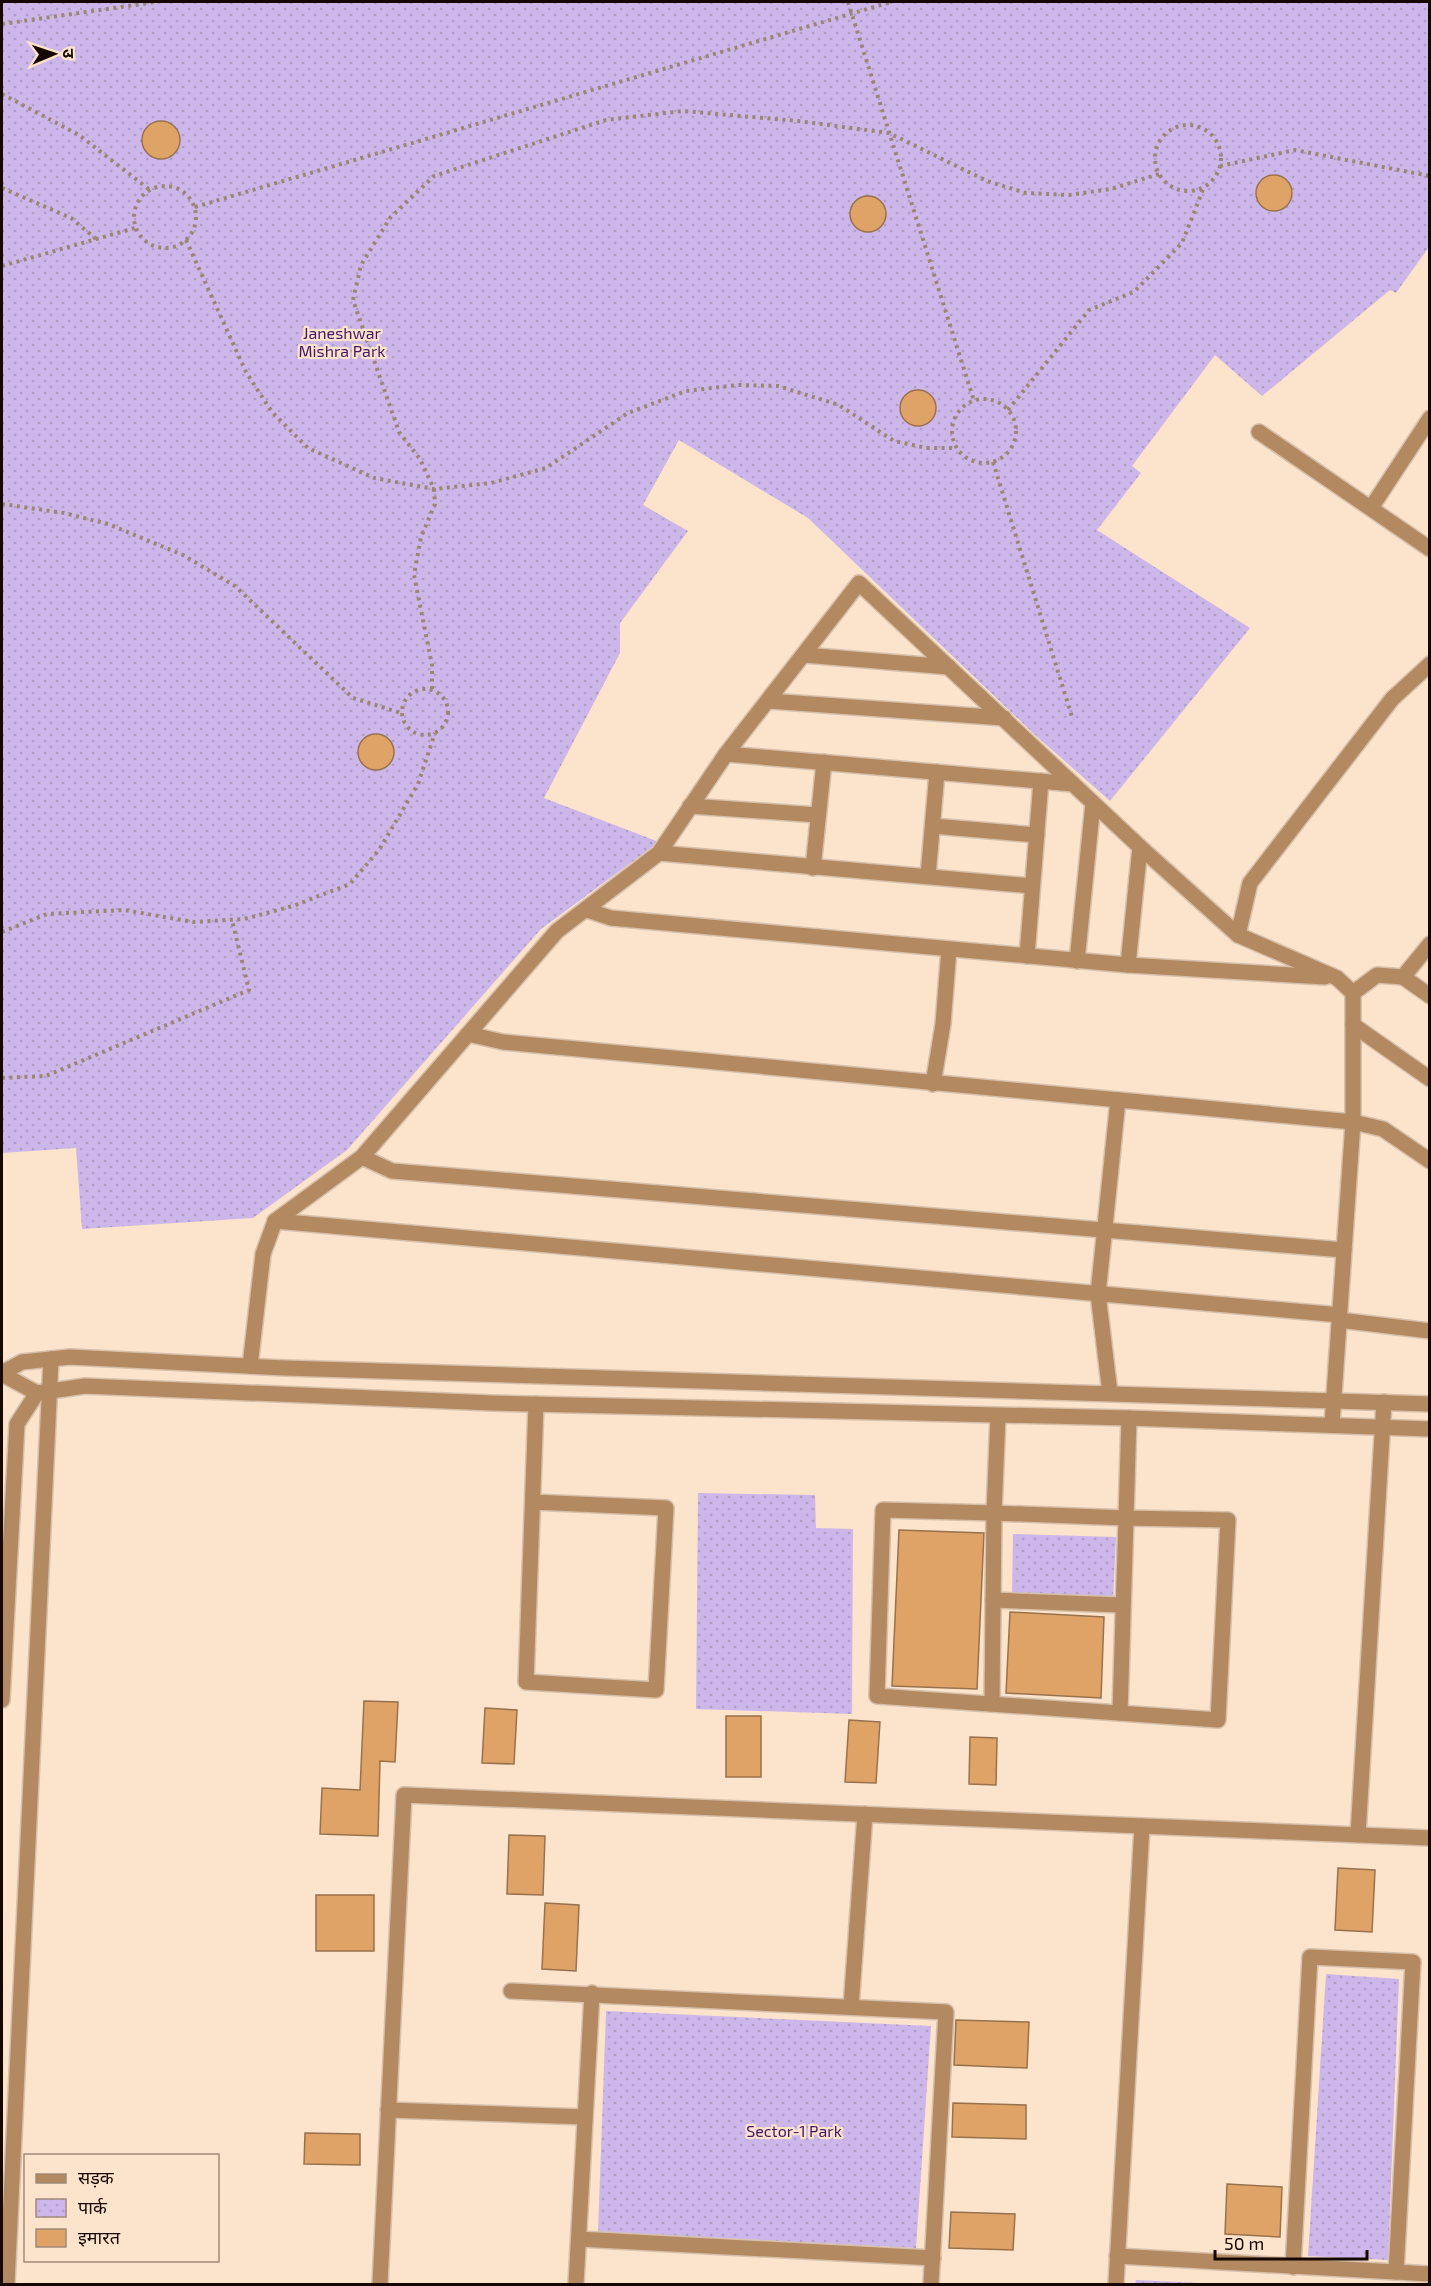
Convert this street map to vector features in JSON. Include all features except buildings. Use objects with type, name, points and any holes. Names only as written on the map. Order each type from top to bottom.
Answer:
[{"type":"street","points":[[1371,508],[1430,417]]},
{"type":"street","points":[[1259,432],[1430,549]]},
{"type":"street","points":[[1416,438],[1430,446]]},
{"type":"street","points":[[250,1366],[263,1254],[275,1221],[362,1157],[557,931],[659,853],[726,754],[859,583],[1140,847],[1238,935],[1337,978],[1353,993],[1353,1122],[1332,1424]]},
{"type":"street","points":[[804,655],[949,667]]},
{"type":"street","points":[[1238,935],[1250,884],[1392,699],[1430,664]]},
{"type":"street","points":[[769,701],[1004,718]]},
{"type":"street","points":[[726,754],[1073,784]]},
{"type":"street","points":[[813,868],[824,762]]},
{"type":"street","points":[[928,876],[937,772]]},
{"type":"street","points":[[1027,956],[1041,781]]},
{"type":"street","points":[[1077,961],[1093,803]]},
{"type":"street","points":[[690,806],[819,815]]},
{"type":"street","points":[[933,826],[1037,836]]},
{"type":"street","points":[[1128,965],[1140,847]]},
{"type":"street","points":[[659,853],[1032,886]]},
{"type":"street","points":[[587,910],[611,918],[1077,961],[1337,978]]},
{"type":"street","points":[[1403,977],[1430,944]]},
{"type":"street","points":[[933,1084],[943,1024],[949,949]]},
{"type":"street","points":[[1353,993],[1377,975],[1403,977],[1430,996]]},
{"type":"street","points":[[1353,1025],[1430,1079]]},
{"type":"street","points":[[468,1034],[503,1042],[1353,1122],[1383,1129],[1430,1161]]},
{"type":"street","points":[[1110,1393],[1098,1294],[1118,1100]]},
{"type":"street","points":[[362,1157],[392,1171],[1344,1250]]},
{"type":"street","points":[[275,1221],[1098,1294],[1339,1318],[1430,1331]]},
{"type":"street","points":[[2,1374],[21,1362],[70,1357],[250,1366],[1430,1404]]},
{"type":"street","points":[[7,2284],[43,1392],[51,1359]]},
{"type":"street","points":[[2,1374],[43,1392],[85,1386],[536,1404],[1129,1418],[1430,1429]]},
{"type":"street","points":[[2,1700],[17,1424],[43,1392]]},
{"type":"street","points":[[1358,1835],[1384,1402]]},
{"type":"street","points":[[533,1502],[666,1508],[656,1690],[526,1682],[536,1404]]},
{"type":"street","points":[[992,1704],[994,1513],[998,1416]]},
{"type":"street","points":[[1120,1713],[1129,1418]]},
{"type":"street","points":[[883,1510],[1126,1518],[1228,1520],[1218,1720],[877,1696],[883,1510]]},
{"type":"street","points":[[993,1600],[1122,1605]]},
{"type":"street","points":[[380,2284],[404,1795],[1430,1838]]},
{"type":"street","points":[[851,2007],[865,1814]]},
{"type":"street","points":[[1116,2284],[1142,1826]]},
{"type":"street","points":[[1293,2267],[1310,1957],[1333,1958],[1413,1962],[1396,2272]]},
{"type":"street","points":[[511,1991],[592,1993],[946,2012],[931,2284]]},
{"type":"street","points":[[576,2284],[592,1993]]},
{"type":"street","points":[[388,2110],[585,2117]]},
{"type":"street","points":[[579,2239],[933,2258]]},
{"type":"street","points":[[1117,2256],[1430,2274]]},
{"type":"path","points":[[2,24],[156,2]]},
{"type":"path","points":[[848,2],[974,401]]},
{"type":"path","points":[[195,207],[891,2]]},
{"type":"path","points":[[2,93],[79,135],[150,190]]},
{"type":"path","points":[[432,689],[432,665],[414,575],[422,537],[435,504],[434,489],[420,459],[399,432],[353,300],[362,265],[390,218],[434,176],[606,120],[683,111],[798,121],[889,133],[987,181],[1026,193],[1069,195],[1111,189],[1159,174]]},
{"type":"path","points":[[1183,124],[1196,125],[1208,131],[1216,141],[1221,153],[1220,166],[1214,178],[1204,187],[1192,191],[1179,190],[1167,184],[1159,174],[1154,162],[1155,149],[1161,137],[1171,128],[1183,124]]},
{"type":"path","points":[[1220,166],[1295,150],[1430,176]]},
{"type":"path","points":[[166,186],[178,189],[188,196],[195,207],[196,219],[193,231],[176,247],[157,247],[141,238],[135,228],[133,216],[136,204],[150,190],[166,186]]},
{"type":"path","points":[[1008,410],[1089,310],[1134,292],[1182,243],[1204,187]]},
{"type":"path","points":[[2,188],[70,218],[96,239]]},
{"type":"path","points":[[2,266],[135,228]]},
{"type":"path","points":[[186,240],[246,372],[272,412],[308,448],[374,478],[434,489],[491,483],[546,468],[628,413],[686,391],[738,385],[778,386],[839,405],[894,441],[927,448],[956,448]]},
{"type":"path","points":[[992,400],[1008,410],[1016,427],[1016,440],[1001,460],[976,463],[964,458],[956,448],[952,436],[952,423],[958,412],[974,401],[992,400]]},
{"type":"path","points":[[993,462],[1073,720]]},
{"type":"path","points":[[2,504],[64,513],[108,524],[183,555],[235,586],[353,698],[401,713]]},
{"type":"path","points":[[2,932],[47,914],[124,910],[194,922],[232,920],[293,906],[350,884],[379,850],[418,783],[435,733],[447,720],[448,710],[440,694],[432,689],[414,690],[407,696],[401,713],[404,722],[417,734],[435,733]]},
{"type":"path","points":[[2,1078],[46,1076],[249,990],[232,920]]},
{"type":"green space","name":"Janeshwar Mishra Park","points":[[2,2],[1429,2],[1429,247],[1396,293],[1390,290],[1262,396],[1215,355],[1132,466],[1141,473],[1097,530],[1250,628],[1110,801],[1034,734],[808,518],[679,440],[643,505],[688,531],[620,623],[620,653],[544,798],[659,842],[541,929],[347,1150],[253,1218],[82,1229],[76,1148],[2,1153]]},
{"type":"green space","points":[[698,1493],[815,1495],[816,1528],[853,1529],[852,1714],[696,1709]]},
{"type":"green space","points":[[1013,1534],[1116,1537],[1113,1599],[1012,1595]]},
{"type":"green space","points":[[1326,1974],[1399,1979],[1388,2260],[1308,2256]]},
{"type":"green space","name":"Sector-1 Park","points":[[606,2011],[931,2026],[916,2248],[598,2232]]},
{"type":"green space","points":[[1136,2280],[1222,2284],[1135,2284]]}]
